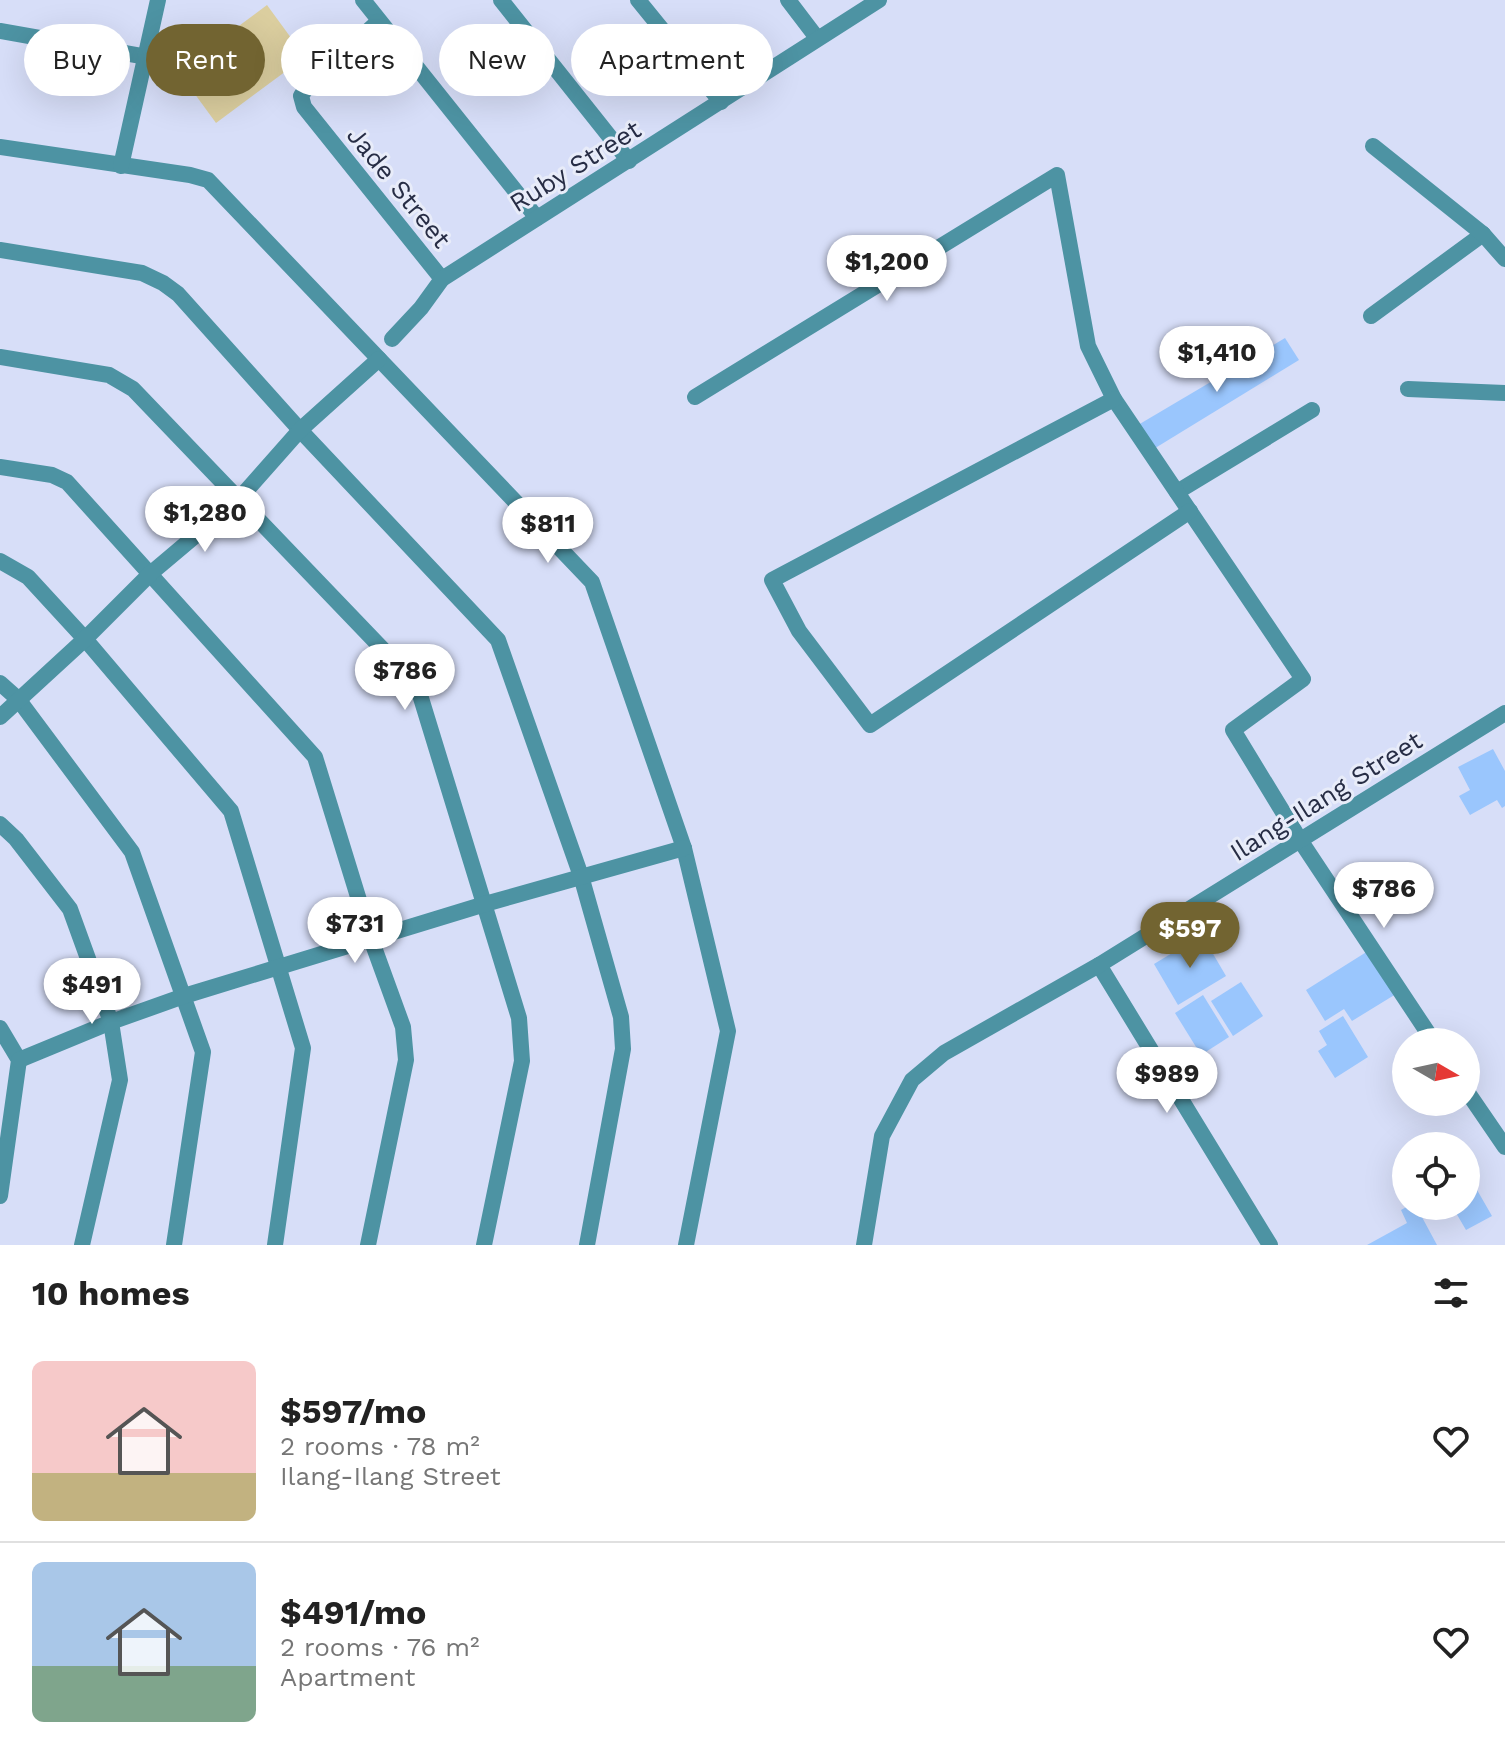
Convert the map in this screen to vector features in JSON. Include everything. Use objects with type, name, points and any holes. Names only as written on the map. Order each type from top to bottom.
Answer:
[{"type":"street","points":[[153,24],[158,0]]},
{"type":"street","points":[[363,0],[537,218]]},
{"type":"street","points":[[501,0],[629,161]]},
{"type":"street","points":[[638,0],[721,102]]},
{"type":"street","points":[[788,0],[817,38]]},
{"type":"street","name":"Ruby Street","points":[[392,339],[421,308],[442,279],[879,0]]},
{"type":"street","name":"Jade Street","points":[[379,21],[309,84],[301,96],[304,107],[442,279]]},
{"type":"street","points":[[0,31],[146,57]]},
{"type":"street","points":[[121,166],[146,61]]},
{"type":"street","points":[[1373,146],[1483,234],[1505,259]]},
{"type":"street","points":[[0,147],[208,180],[592,582],[684,848],[728,1031],[686,1245]]},
{"type":"street","points":[[695,397],[1057,175],[1088,346],[1114,399],[1303,679],[1233,730],[1300,840],[1425,1028]]},
{"type":"street","points":[[1371,316],[1483,234]]},
{"type":"street","points":[[0,250],[142,273],[178,294],[300,430],[498,640],[581,876],[621,1017],[623,1049],[587,1245]]},
{"type":"street","points":[[0,357],[109,375],[133,389],[417,685],[519,1018],[522,1061],[484,1245]]},
{"type":"street","points":[[0,717],[150,574],[239,499],[300,430],[379,359]]},
{"type":"street","points":[[1408,389],[1505,393]]},
{"type":"street","points":[[1114,399],[772,580],[799,631],[870,725],[1190,511]]},
{"type":"street","points":[[1177,492],[1312,410]]},
{"type":"street","points":[[0,467],[52,475],[67,482],[315,757],[371,939],[403,1027],[406,1060],[368,1245]]},
{"type":"street","points":[[0,561],[28,577],[85,639],[231,811],[303,1048],[275,1245]]},
{"type":"street","points":[[0,683],[18,699],[132,852],[203,1052],[174,1245]]},
{"type":"street","name":"Ilang-Ilang Street","points":[[864,1245],[882,1136],[912,1080],[944,1053],[1099,965],[1505,713]]},
{"type":"street","points":[[0,824],[16,839],[70,909],[111,1022],[120,1080],[82,1245]]},
{"type":"street","points":[[19,1060],[184,996],[485,904],[684,848]]},
{"type":"street","points":[[1099,965],[1270,1245]]},
{"type":"street","points":[[0,1028],[19,1060],[0,1196]]},
{"type":"street","points":[[1480,1110],[1505,1147]]},
{"type":"shaded area","points":[[267,5],[281,24],[281,75],[265,87],[265,24],[241,24]]},
{"type":"shaded area","points":[[196,96],[252,96],[216,123]]},
{"type":"building","points":[[1285,338],[1299,360],[1152,450],[1138,425]]},
{"type":"building","points":[[1493,749],[1505,771],[1505,806],[1502,808],[1497,800],[1470,815],[1459,796],[1470,790],[1458,767]]},
{"type":"building","points":[[1202,935],[1226,976],[1178,1005],[1154,964]]},
{"type":"building","points":[[1368,951],[1396,994],[1352,1021],[1344,1009],[1325,1021],[1306,990]]},
{"type":"building","points":[[1241,982],[1263,1016],[1233,1036],[1211,1001]]},
{"type":"building","points":[[1203,995],[1229,1037],[1201,1055],[1175,1013]]},
{"type":"building","points":[[1343,1016],[1368,1057],[1335,1078],[1318,1051],[1327,1045],[1319,1031]]},
{"type":"building","points":[[1480,1195],[1492,1216],[1466,1230],[1460,1220],[1480,1220]]},
{"type":"building","points":[[1406,1220],[1424,1220],[1437,1245],[1367,1245],[1407,1223]]}]
